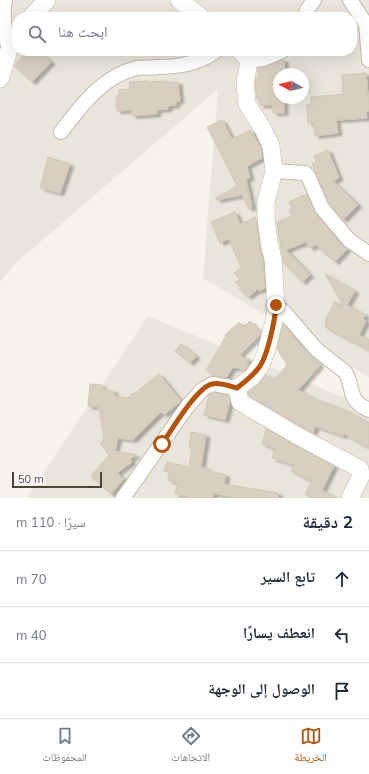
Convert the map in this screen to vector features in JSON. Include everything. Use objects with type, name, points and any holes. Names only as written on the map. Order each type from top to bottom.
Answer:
[{"type":"street","points":[[5,0],[3,16],[4,31],[12,43]]},
{"type":"street","points":[[36,12],[47,0]]},
{"type":"street","points":[[179,0],[195,12]]},
{"type":"street","points":[[306,12],[314,0]]},
{"type":"street","points":[[350,0],[366,24],[369,60]]},
{"type":"street","points":[[0,79],[12,47]]},
{"type":"street","points":[[61,132],[94,91],[108,80],[137,68],[179,66],[193,63],[209,56]]},
{"type":"street","points":[[123,498],[187,407],[202,389],[212,384],[237,388],[252,377],[261,365],[266,352],[276,316],[273,259],[266,218],[266,202],[274,172],[271,146],[263,129],[247,104],[244,56],[263,59],[270,56]]},
{"type":"street","points":[[274,172],[305,173],[308,176],[322,208],[349,240],[369,254]]},
{"type":"street","points":[[276,305],[290,318],[317,350],[345,372],[348,376],[355,399],[369,410]]},
{"type":"street","points":[[237,388],[240,402],[298,436],[360,469],[361,476],[350,498]]},
{"type":"shaded area","points":[[0,0],[369,0],[369,377],[203,278],[218,89],[17,262],[0,282]]},
{"type":"shaded area","points":[[148,316],[369,408],[369,498],[27,498]]},
{"type":"building","points":[[23,56],[44,56],[51,62],[32,82],[14,66]]},
{"type":"building","points":[[284,59],[285,68],[273,68],[273,104],[284,104],[284,113],[273,113],[273,105],[260,105],[259,99],[257,99],[255,83],[256,78],[258,78],[258,68],[266,67]]},
{"type":"building","points":[[366,73],[369,95],[369,111],[366,111],[367,118],[336,120],[338,133],[315,136],[313,122],[308,123],[306,105],[311,105],[311,97],[343,94],[342,75]]},
{"type":"building","points":[[167,81],[167,83],[178,82],[180,101],[176,101],[176,105],[168,106],[168,109],[157,110],[157,114],[132,116],[132,110],[117,111],[116,96],[119,96],[119,90],[130,89],[129,82]]},
{"type":"building","points":[[222,120],[232,139],[251,130],[261,149],[262,158],[247,166],[250,178],[246,179],[252,207],[249,209],[242,195],[216,200],[216,198],[237,186],[207,127]]},
{"type":"building","points":[[328,150],[339,178],[333,181],[358,205],[343,220],[329,203],[312,163],[316,162],[314,156]]},
{"type":"building","points":[[48,157],[70,164],[60,193],[40,188]]},
{"type":"building","points":[[307,194],[316,213],[347,249],[335,262],[316,245],[310,248],[306,242],[286,250],[310,275],[302,282],[283,262],[277,222],[292,216],[289,210],[292,208],[289,202]]},
{"type":"building","points":[[235,212],[240,224],[256,217],[259,243],[263,260],[265,288],[259,291],[258,289],[248,297],[239,289],[241,288],[235,282],[241,280],[234,273],[241,268],[229,239],[220,243],[211,222]]},
{"type":"building","points":[[325,274],[355,291],[347,305],[365,315],[363,319],[366,321],[359,335],[369,340],[369,350],[325,327],[327,322],[325,321],[335,301],[340,306],[342,303]]},
{"type":"building","points":[[250,321],[261,333],[240,355],[249,361],[247,363],[249,364],[245,370],[243,371],[236,367],[235,369],[233,367],[226,378],[216,376],[206,370],[226,336],[225,335],[239,322],[244,327]]},
{"type":"building","points":[[283,324],[294,336],[301,347],[320,365],[298,390],[318,400],[345,410],[369,423],[369,448],[344,434],[343,436],[315,426],[313,433],[249,396],[248,392],[258,385],[266,375],[274,380],[287,365],[277,349]]},
{"type":"building","points":[[181,344],[196,356],[190,363],[175,351]]},
{"type":"building","points":[[159,374],[181,401],[164,415],[161,412],[133,440],[118,438],[115,451],[136,455],[130,459],[132,462],[117,473],[124,479],[111,494],[91,476],[109,455],[100,443],[104,439],[99,407],[88,406],[90,384],[102,385],[102,389],[114,391],[114,396],[128,398]]},
{"type":"building","points":[[214,393],[228,395],[230,401],[225,420],[204,415],[209,395]]},
{"type":"building","points":[[266,429],[334,466],[322,490],[336,498],[312,498],[305,494],[312,481],[291,471],[294,465],[272,458],[275,448],[262,444]]},
{"type":"building","points":[[191,432],[206,435],[201,467],[226,475],[224,484],[278,493],[278,498],[236,498],[214,493],[213,498],[191,498],[175,494],[178,483],[168,480],[170,472],[164,471],[167,462],[189,467],[192,448],[189,448]]},
{"type":"route","points":[[162,444],[187,407],[202,389],[212,384],[220,384],[237,388],[252,377],[261,365],[266,352],[276,316],[276,305]]}]
